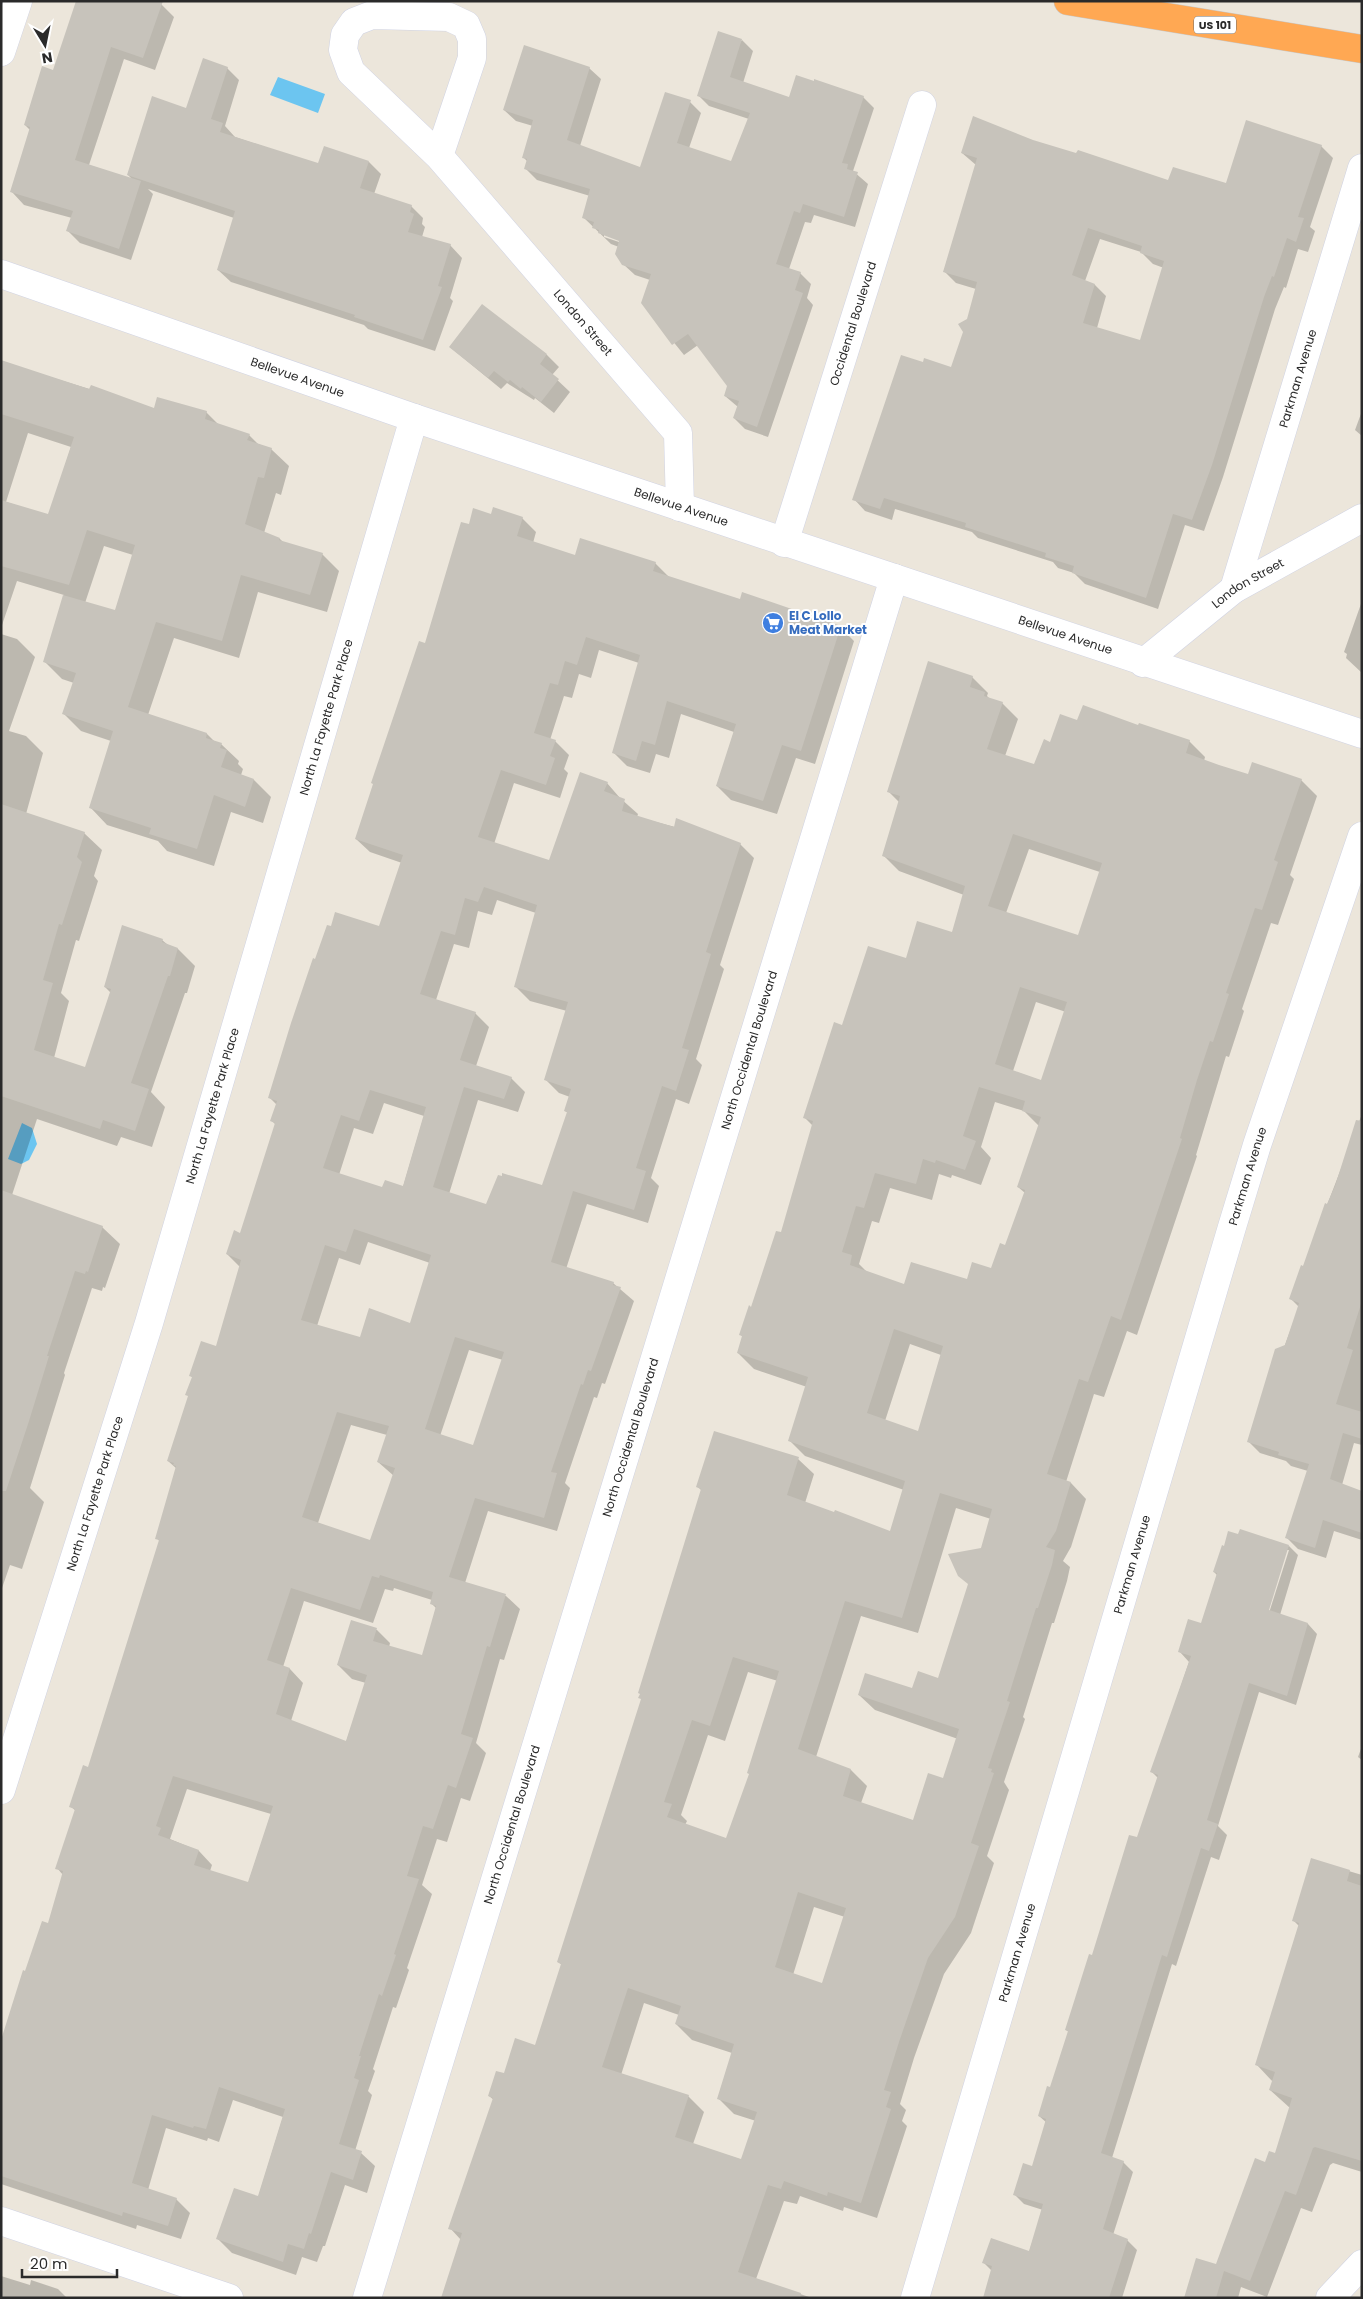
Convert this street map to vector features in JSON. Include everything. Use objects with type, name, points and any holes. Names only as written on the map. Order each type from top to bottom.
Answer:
[{"type":"highway","name":"US 101","points":[[1068,1],[1362,49]]},
{"type":"street","points":[[1,52],[18,1]]},
{"type":"street","name":"London Street","points":[[439,156],[472,58],[472,40],[466,25],[449,17],[372,15],[354,22],[345,35],[344,50],[351,72],[439,156],[678,433],[680,507]]},
{"type":"street","name":"Occidental Boulevard","points":[[784,543],[922,106]]},
{"type":"street","name":"Parkman Avenue","points":[[1234,589],[1362,168]]},
{"type":"street","name":"Bellevue Avenue","points":[[1,274],[414,418],[784,543],[1362,734]]},
{"type":"street","name":"North La Fayette Park Place","points":[[1,1790],[148,1324],[414,418]]},
{"type":"street","name":"London Street","points":[[1144,663],[1234,589],[1362,518]]},
{"type":"street","name":"North Occidental Boulevard","points":[[366,2298],[894,578]]},
{"type":"street","name":"Parkman Avenue","points":[[915,2298],[1257,1145],[1362,836]]},
{"type":"street","points":[[1,2221],[229,2298]]},
{"type":"street","points":[[1330,2298],[1362,2264]]},
{"type":"water","points":[[278,77],[325,94],[318,113],[270,95]]},
{"type":"water","points":[[22,1123],[32,1128],[37,1144],[29,1160],[21,1164],[8,1159]]},
{"type":"building","points":[[76,1],[163,1],[143,58],[111,47],[75,160],[141,181],[119,249],[66,231],[73,211],[10,192],[30,127],[24,125],[42,66],[53,70]]},
{"type":"building","points":[[718,31],[742,39],[730,77],[789,97],[796,75],[864,96],[842,163],[848,164],[847,169],[858,172],[844,217],[803,204],[800,213],[794,211],[776,264],[801,272],[795,290],[803,293],[757,427],[733,418],[739,401],[724,396],[727,386],[688,334],[672,345],[641,303],[651,274],[622,265],[615,254],[619,241],[598,233],[599,230],[592,228],[594,222],[582,218],[590,189],[524,169],[527,159],[522,158],[533,120],[503,110],[524,45],[590,67],[567,140],[640,167],[665,92],[691,100],[677,143],[731,161],[750,113],[697,96]]},
{"type":"building","points":[[203,58],[228,67],[211,119],[223,123],[220,132],[318,163],[324,146],[369,161],[360,188],[412,205],[410,212],[414,214],[408,232],[451,244],[438,286],[442,287],[423,340],[354,317],[355,315],[217,270],[235,211],[127,175],[152,96],[186,108]]},
{"type":"building","points":[[973,116],[1033,140],[1076,153],[1078,150],[1168,180],[1173,167],[1226,183],[1246,120],[1322,145],[1298,217],[1304,218],[1296,242],[1287,238],[1274,277],[1272,276],[1264,297],[1212,465],[1192,520],[1173,514],[1146,598],[1072,573],[1074,566],[1045,557],[1046,553],[965,527],[966,523],[884,498],[880,509],[852,500],[901,355],[923,362],[924,358],[951,367],[963,332],[958,324],[967,319],[977,282],[943,272],[977,158],[961,153]],"holes":[[[1088,228],[1142,246],[1140,253],[1164,261],[1140,340],[1083,323],[1095,284],[1072,275]]]},
{"type":"building","points":[[482,304],[547,354],[540,364],[559,379],[541,402],[522,387],[521,389],[510,380],[508,382],[494,371],[488,378],[449,347]]},
{"type":"building","points":[[1,360],[89,389],[91,385],[154,408],[157,397],[207,411],[205,419],[250,434],[247,440],[272,448],[264,478],[258,477],[245,524],[280,538],[279,540],[323,553],[310,595],[241,575],[222,641],[156,622],[128,707],[207,733],[206,738],[222,743],[220,748],[227,750],[221,767],[254,779],[245,807],[214,795],[197,849],[149,834],[151,828],[89,808],[113,731],[62,714],[76,673],[43,662],[63,595],[115,610],[135,545],[87,530],[69,585],[1,566],[1,500],[48,514],[74,437],[1,414]]},
{"type":"building","points":[[493,507],[523,517],[517,536],[575,555],[580,538],[656,562],[653,571],[740,599],[742,592],[841,626],[801,751],[782,745],[763,801],[716,786],[736,724],[667,701],[655,745],[642,741],[636,761],[612,753],[640,655],[586,637],[577,665],[565,661],[558,685],[550,683],[534,733],[556,740],[550,756],[555,758],[546,785],[501,770],[478,837],[549,860],[580,772],[608,782],[604,791],[625,799],[622,811],[674,827],[676,818],[741,843],[706,952],[711,954],[682,1048],[689,1050],[676,1091],[662,1086],[636,1168],[646,1171],[634,1210],[573,1191],[551,1262],[614,1282],[613,1285],[621,1287],[591,1371],[588,1370],[583,1385],[581,1384],[551,1472],[557,1473],[544,1518],[475,1498],[449,1577],[506,1594],[490,1647],[487,1646],[461,1734],[473,1738],[456,1788],[448,1785],[433,1829],[423,1826],[407,1876],[419,1879],[394,1954],[396,1955],[382,1996],[379,1994],[359,2056],[361,2056],[354,2078],[359,2080],[339,2144],[362,2151],[353,2180],[331,2172],[311,2234],[309,2233],[304,2249],[288,2244],[283,2262],[216,2239],[234,2188],[258,2196],[285,2109],[219,2087],[206,2129],[194,2126],[193,2128],[152,2115],[132,2183],[177,2198],[168,2226],[123,2212],[122,2216],[1,2176],[1,2040],[23,1970],[25,1971],[42,1921],[48,1923],[63,1871],[55,1869],[75,1809],[69,1807],[83,1765],[88,1767],[159,1540],[155,1539],[176,1466],[173,1465],[174,1463],[167,1461],[188,1396],[185,1395],[192,1377],[189,1376],[201,1341],[216,1346],[241,1260],[226,1254],[234,1230],[240,1233],[275,1123],[270,1121],[277,1101],[268,1098],[291,1023],[313,958],[315,959],[327,925],[331,926],[335,912],[379,926],[403,855],[355,839],[373,784],[371,783],[419,641],[425,643],[461,522],[469,524],[473,508],[491,514]],"holes":[[[484,887],[537,905],[514,987],[568,1002],[544,1080],[571,1089],[564,1111],[567,1112],[542,1185],[502,1173],[502,1176],[498,1175],[486,1204],[433,1187],[464,1087],[504,1099],[512,1077],[460,1060],[476,1012],[420,994],[441,931],[455,935],[465,898],[478,902]],[[370,1090],[426,1107],[403,1186],[385,1180],[382,1187],[323,1168],[341,1115],[359,1121]],[[354,1229],[431,1255],[410,1323],[369,1308],[360,1337],[301,1320],[325,1245],[346,1252]],[[455,1337],[504,1352],[473,1445],[425,1429]],[[337,1412],[389,1426],[377,1462],[395,1468],[370,1540],[302,1517]],[[380,1575],[433,1592],[430,1604],[436,1606],[422,1655],[373,1641],[377,1628],[351,1620],[337,1665],[367,1675],[346,1741],[276,1714],[290,1668],[267,1660],[291,1588],[360,1610],[372,1576],[379,1578]],[[173,1776],[273,1806],[248,1882],[194,1865],[199,1850],[158,1835],[161,1828],[156,1826]]]},
{"type":"building","points":[[928,661],[973,676],[970,687],[985,692],[984,696],[1003,702],[987,749],[1034,764],[1044,739],[1050,742],[1060,714],[1077,720],[1083,705],[1138,725],[1139,723],[1190,740],[1186,753],[1219,765],[1248,774],[1252,762],[1302,779],[1274,860],[1278,862],[1262,910],[1255,908],[1226,993],[1229,994],[1213,1042],[1210,1041],[1197,1080],[1180,1138],[1182,1139],[1121,1320],[1111,1316],[1088,1382],[1079,1379],[1047,1474],[1071,1482],[1056,1531],[1046,1547],[1055,1550],[1052,1565],[1038,1608],[1036,1608],[1007,1701],[1010,1702],[988,1768],[992,1769],[991,1772],[994,1773],[971,1843],[979,1846],[955,1917],[928,1958],[899,2042],[884,2090],[891,2092],[886,2107],[891,2109],[861,2203],[828,2192],[827,2196],[784,2181],[781,2189],[768,2185],[738,2272],[801,2293],[800,2298],[441,2298],[462,2233],[448,2229],[493,2098],[488,2096],[496,2071],[504,2073],[515,2038],[535,2045],[561,1964],[557,1962],[641,1699],[638,1698],[640,1694],[638,1693],[701,1489],[696,1487],[714,1431],[799,1457],[787,1495],[834,1512],[835,1510],[890,1531],[905,1481],[788,1441],[808,1377],[737,1353],[742,1336],[739,1335],[749,1305],[751,1307],[776,1231],[781,1232],[813,1121],[803,1118],[834,1022],[842,1025],[868,946],[906,958],[917,921],[952,932],[965,886],[882,856],[900,796],[887,792]],"holes":[[[1013,834],[1102,863],[1078,935],[988,906]],[[1020,987],[1067,1002],[1041,1080],[995,1064]],[[979,1087],[1025,1101],[1022,1111],[1041,1117],[1017,1187],[1025,1190],[1005,1245],[1000,1243],[991,1268],[972,1262],[967,1279],[911,1262],[904,1284],[850,1265],[852,1255],[842,1252],[856,1206],[864,1208],[875,1173],[916,1184],[923,1159],[935,1163],[936,1160],[965,1170],[976,1141],[963,1136]],[[894,1329],[943,1346],[918,1431],[867,1413]],[[940,1493],[992,1509],[981,1548],[948,1554],[958,1576],[968,1584],[938,1678],[918,1671],[912,1688],[865,1673],[858,1695],[959,1729],[943,1778],[928,1773],[913,1820],[843,1796],[851,1769],[798,1749],[845,1601],[902,1618]],[[733,1657],[779,1671],[747,1773],[749,1774],[726,1838],[667,1817],[672,1804],[664,1802],[692,1720],[710,1726]],[[798,1892],[846,1908],[822,1983],[775,1967]],[[628,1988],[681,2006],[675,2024],[734,2044],[717,2099],[757,2112],[741,2159],[675,2137],[689,2095],[602,2067]]]},
{"type":"building","points":[[1,804],[85,832],[77,857],[82,862],[62,925],[59,924],[43,980],[53,983],[34,1050],[85,1067],[111,989],[104,987],[122,925],[163,939],[162,942],[178,948],[170,976],[168,976],[131,1083],[149,1089],[135,1131],[103,1120],[100,1129],[1,1096]]},
{"type":"building","points":[[1356,1120],[1362,1121],[1362,1301],[1347,1348],[1353,1350],[1336,1404],[1362,1412],[1362,1439],[1343,1433],[1330,1479],[1362,1491],[1362,1533],[1323,1520],[1315,1548],[1285,1538],[1309,1464],[1278,1455],[1279,1452],[1247,1442],[1275,1349],[1285,1345],[1299,1303],[1289,1299],[1301,1265],[1303,1266],[1325,1203],[1327,1204],[1335,1186]]},
{"type":"building","points":[[1,1190],[103,1226],[88,1272],[86,1271],[85,1274],[75,1271],[6,1491],[1,1491]]},
{"type":"building","points":[[1240,1529],[1289,1545],[1269,1610],[1308,1623],[1287,1696],[1249,1683],[1207,1820],[1218,1824],[1209,1851],[1201,1848],[1167,1957],[1162,1955],[1101,2153],[1124,2161],[1103,2229],[1128,2239],[1109,2298],[983,2298],[992,2266],[982,2263],[991,2238],[1029,2251],[1043,2204],[1013,2195],[1023,2163],[1032,2166],[1046,2119],[1038,2116],[1047,2086],[1050,2087],[1068,2031],[1065,2030],[1089,1954],[1092,1955],[1129,1835],[1137,1837],[1158,1775],[1150,1772],[1191,1656],[1178,1652],[1188,1619],[1201,1623],[1217,1573],[1213,1572],[1222,1545],[1224,1546],[1228,1531],[1238,1534]]},
{"type":"building","points":[[1311,1858],[1350,1870],[1347,1881],[1362,1886],[1362,2161],[1313,2148],[1296,2195],[1285,2191],[1250,2281],[1224,2271],[1216,2298],[1184,2298],[1196,2258],[1216,2264],[1255,2158],[1265,2162],[1269,2151],[1275,2153],[1292,2098],[1269,2090],[1275,2072],[1255,2065],[1299,1923],[1292,1921]]},
{"type":"place","name":"El C Lollo Meat Market","points":[[773,623]]}]
